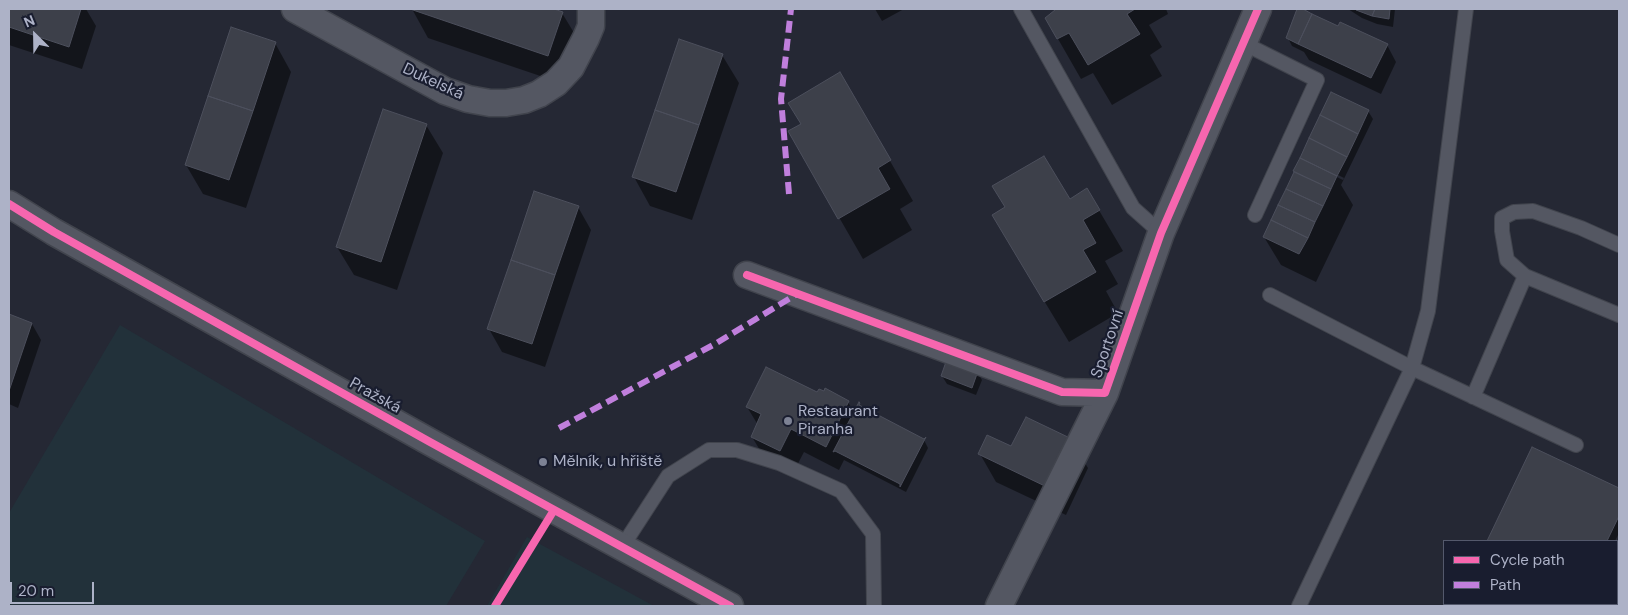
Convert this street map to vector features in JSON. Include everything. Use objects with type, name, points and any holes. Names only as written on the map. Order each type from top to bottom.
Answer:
[{"type":"street","name":"Dukelská","points":[[295,9],[445,91],[468,99],[490,103],[524,100],[539,94],[556,83],[570,67],[586,38],[591,26],[591,9]]},
{"type":"street","name":"Sportovní","points":[[999,606],[1105,394],[1161,233],[1258,9]]},
{"type":"street","name":"Pražská","points":[[9,204],[63,237],[511,488],[730,606]]},
{"type":"street","name":"Sportovní","points":[[747,275],[1062,392],[1105,394]]},
{"type":"lane","points":[[1021,9],[1133,208],[1161,233]]},
{"type":"lane","points":[[1299,606],[1412,368],[1428,311],[1466,9]]},
{"type":"lane","points":[[1243,44],[1317,80],[1255,215]]},
{"type":"lane","points":[[1619,245],[1581,228],[1533,212],[1514,212],[1502,218],[1502,231],[1507,260],[1525,276],[1619,315]]},
{"type":"lane","points":[[1473,396],[1525,276]]},
{"type":"lane","points":[[1270,295],[1412,368],[1576,445]]},
{"type":"lane","points":[[622,548],[668,476],[709,450],[736,450],[779,463],[841,491],[873,534],[874,606]]},
{"type":"shaded area","points":[[120,325],[485,541],[446,606],[9,606],[9,513]]},
{"type":"shaded area","points":[[527,537],[654,606],[487,606]]},
{"type":"building","points":[[9,9],[81,9],[69,47],[9,27]]},
{"type":"building","points":[[410,9],[554,9],[563,12],[548,56]]},
{"type":"building","points":[[1055,9],[1135,9],[1127,14],[1140,34],[1088,65],[1069,33],[1057,39],[1045,18]]},
{"type":"building","points":[[1297,9],[1303,9],[1312,14],[1298,44],[1286,38]]},
{"type":"building","points":[[1357,9],[1375,9],[1372,16]]},
{"type":"building","points":[[1375,9],[1390,9],[1389,19],[1372,16]]},
{"type":"building","points":[[1312,14],[1338,26],[1340,22],[1388,44],[1371,78],[1298,44]]},
{"type":"building","points":[[231,27],[276,42],[253,111],[208,96]]},
{"type":"building","points":[[679,39],[723,54],[699,125],[655,110]]},
{"type":"building","points":[[840,72],[891,160],[878,168],[890,189],[838,219],[788,131],[801,124],[788,103]]},
{"type":"building","points":[[1331,92],[1369,110],[1358,134],[1320,115]]},
{"type":"building","points":[[208,96],[253,111],[229,180],[185,165]]},
{"type":"building","points":[[383,109],[427,124],[381,262],[336,247]]},
{"type":"building","points":[[655,110],[699,125],[676,192],[632,177]]},
{"type":"building","points":[[1320,115],[1358,134],[1347,157],[1309,138]]},
{"type":"building","points":[[1309,138],[1347,157],[1337,176],[1300,158]]},
{"type":"building","points":[[1044,156],[1070,199],[1087,188],[1100,210],[1083,220],[1096,243],[1083,250],[1096,272],[1044,302],[992,215],[1005,207],[992,186]]},
{"type":"building","points":[[1300,158],[1337,176],[1331,189],[1293,171]]},
{"type":"building","points":[[1294,172],[1331,189],[1323,206],[1286,189]]},
{"type":"building","points":[[1286,189],[1323,206],[1315,222],[1278,205]]},
{"type":"building","points":[[534,191],[579,206],[555,275],[511,260]]},
{"type":"building","points":[[1278,205],[1315,222],[1308,238],[1271,220]]},
{"type":"building","points":[[1271,220],[1308,238],[1299,254],[1263,237]]},
{"type":"building","points":[[511,260],[555,275],[532,344],[487,329]]},
{"type":"building","points":[[9,314],[32,323],[9,391]]},
{"type":"building","points":[[947,359],[978,371],[972,388],[941,376]]},
{"type":"building","points":[[766,367],[817,392],[819,389],[824,391],[825,388],[849,401],[826,447],[791,429],[780,451],[751,437],[761,414],[746,407]]},
{"type":"building","points":[[859,402],[859,405],[924,439],[926,437],[900,487],[900,484],[835,451],[833,452]]},
{"type":"building","points":[[1026,417],[1072,439],[1049,488],[978,454],[987,435],[1011,446]]},
{"type":"building","points":[[1532,447],[1619,488],[1619,516],[1607,540],[1487,540]]},
{"type":"building","points":[[1456,605],[1576,605],[1576,606]]},
{"type":"marked path","points":[[789,194],[781,99],[791,9]]},
{"type":"marked path","points":[[559,428],[715,344],[797,294]]},
{"type":"cycle path","points":[[747,275],[1062,392],[1105,393],[1161,233],[1258,9]]},
{"type":"cycle path","points":[[9,204],[54,232],[430,442],[730,606]]},
{"type":"cycle path","points":[[495,606],[554,510]]},
{"type":"place","name":"Restaurant Piranha","points":[[788,421]]},
{"type":"place","name":"Mělník, u hřiště","points":[[543,462]]}]
